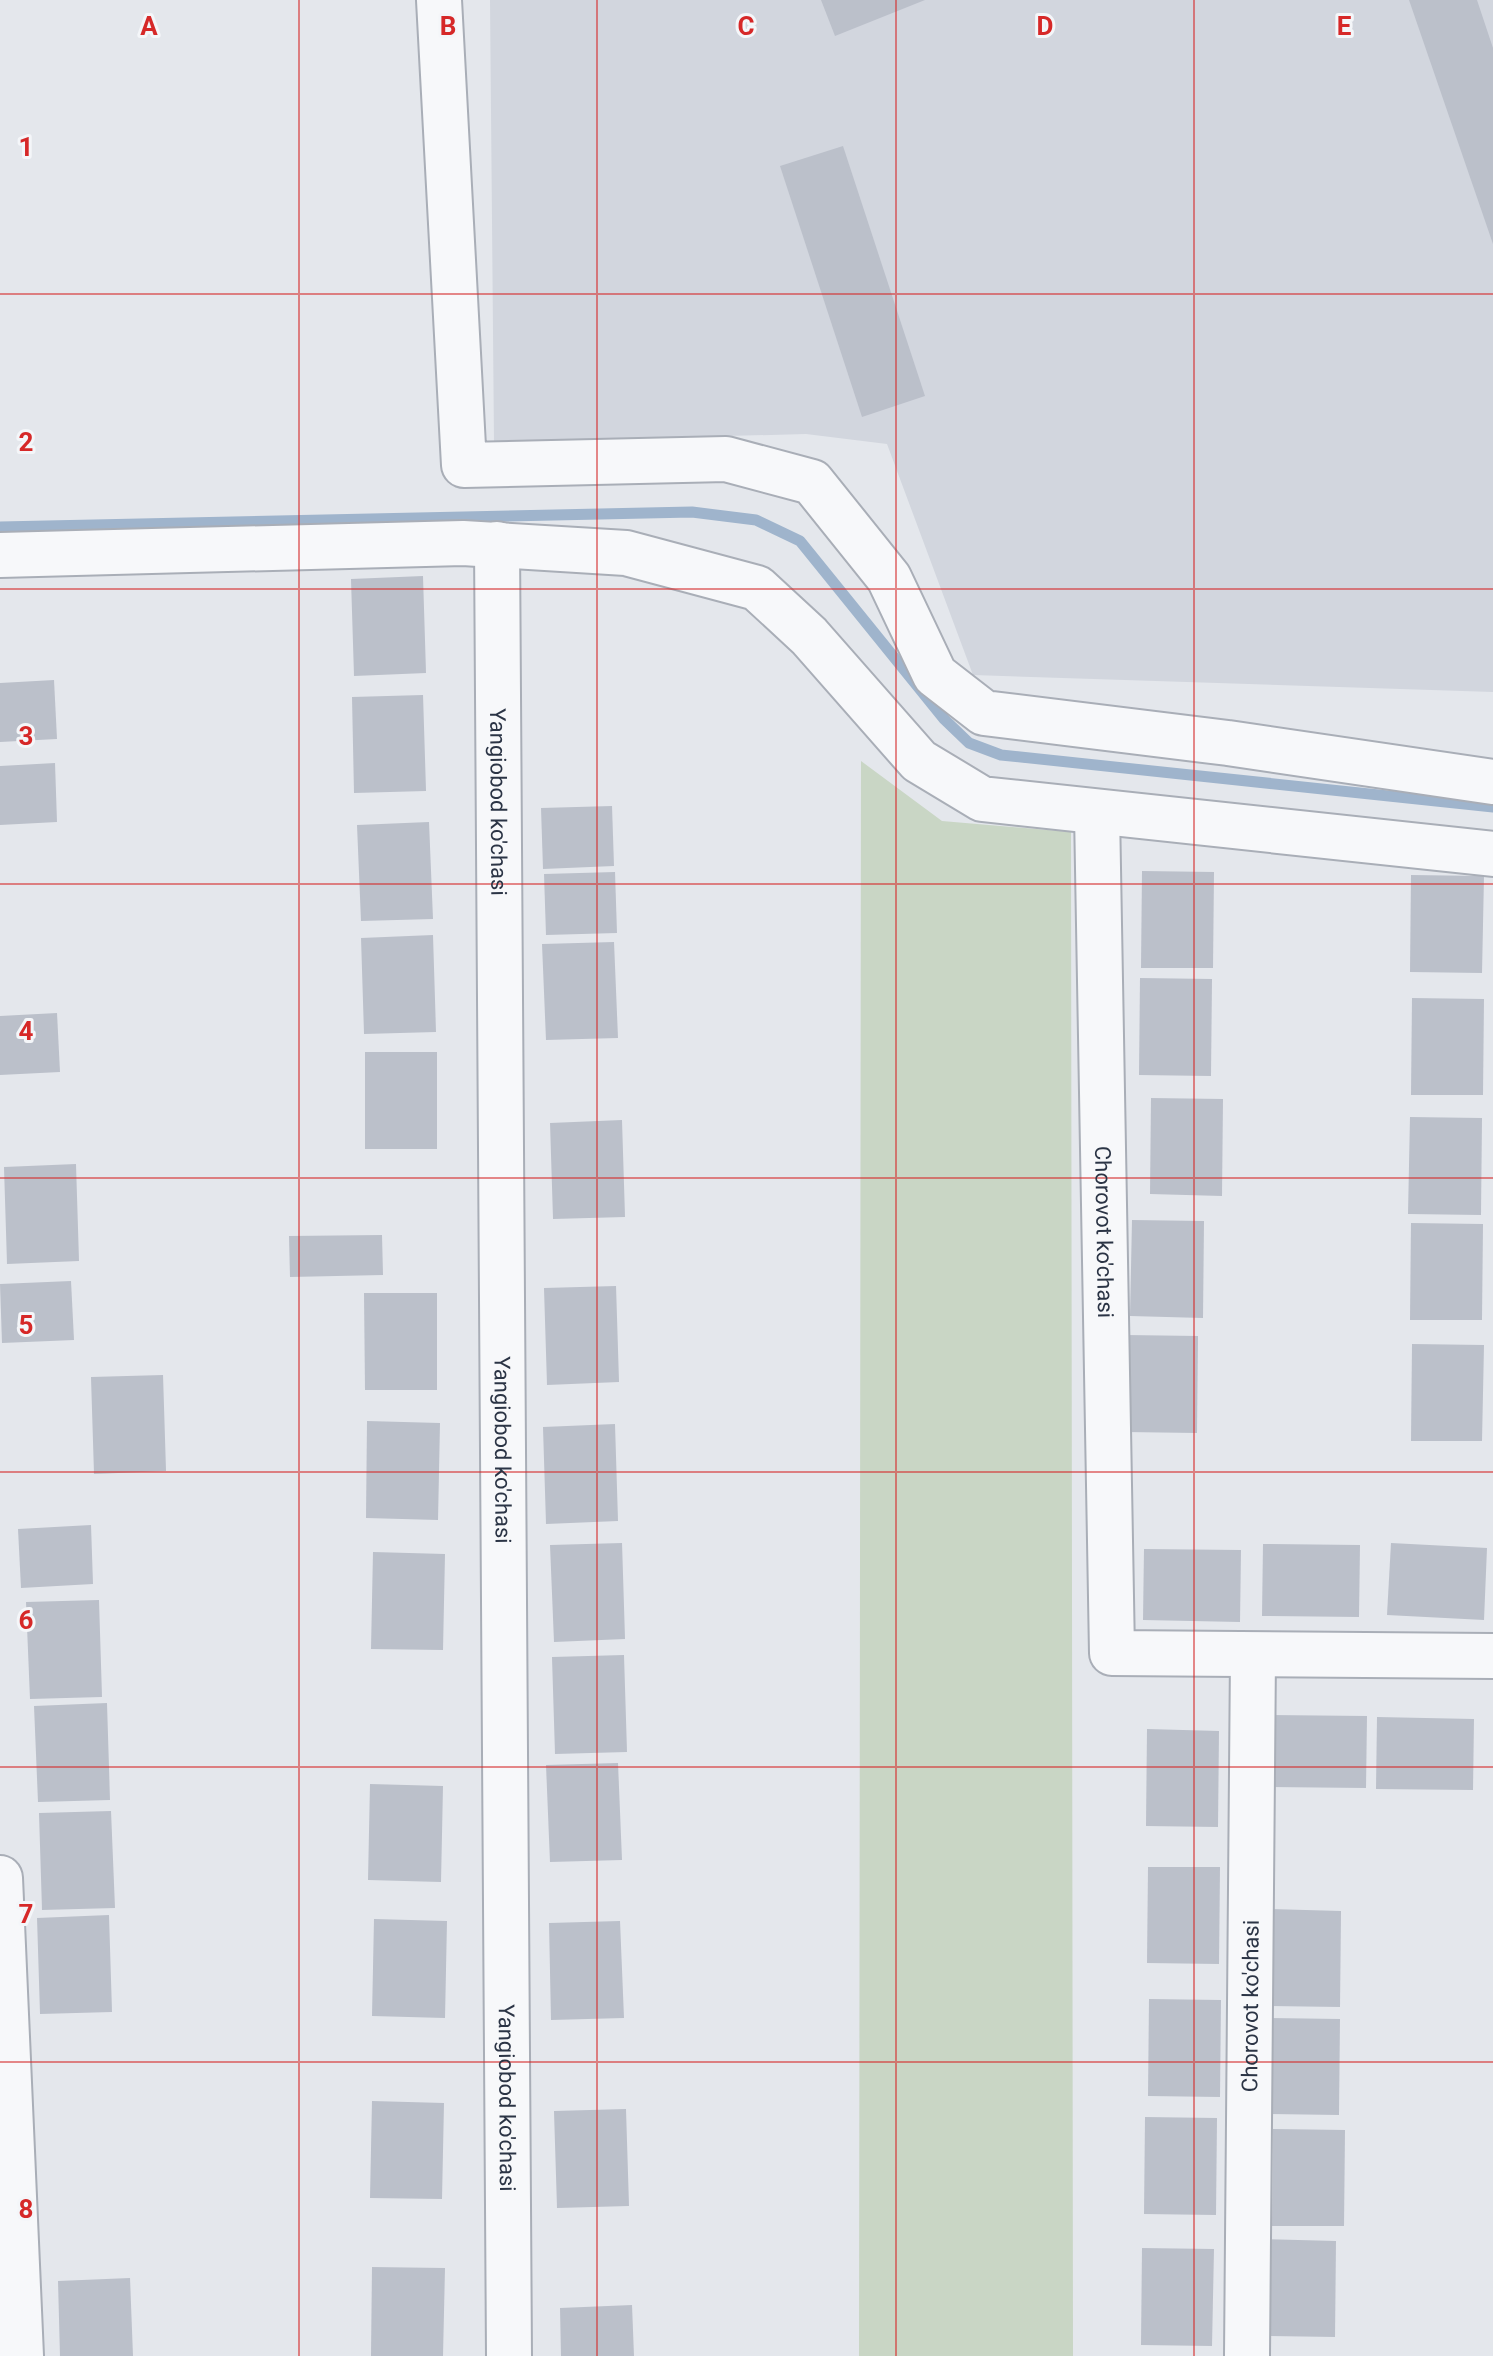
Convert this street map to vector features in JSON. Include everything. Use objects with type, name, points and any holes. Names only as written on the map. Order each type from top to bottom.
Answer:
[{"type":"street","points":[[439,0],[464,465],[726,459],[812,482],[889,578],[935,675],[984,713],[1228,743],[1493,782]]},
{"type":"street","points":[[0,555],[497,544],[626,553],[757,588],[809,636],[919,761],[982,799],[1493,854]]},
{"type":"street","name":"Yangiobod ko'chasi","points":[[497,544],[509,2356]]},
{"type":"street","name":"Chorovot ko'chasi","points":[[1097,812],[1112,1653],[1253,1655],[1247,2356]]},
{"type":"street","points":[[1253,1655],[1493,1656]]},
{"type":"street","points":[[0,1878],[21,2356]]},
{"type":"shaded area","points":[[490,0],[1493,0],[1493,692],[973,675],[887,444],[806,434],[494,442]]},
{"type":"green space","points":[[861,761],[942,821],[1071,832],[1073,2356],[859,2356]]},
{"type":"building","points":[[821,0],[925,0],[835,36]]},
{"type":"building","points":[[1409,0],[1477,0],[1493,48],[1493,244]]},
{"type":"building","points":[[843,146],[925,396],[862,417],[780,166]]},
{"type":"building","points":[[423,576],[426,673],[354,676],[351,579]]},
{"type":"building","points":[[54,680],[57,739],[0,742],[0,683]]},
{"type":"building","points":[[423,695],[426,791],[354,793],[352,697]]},
{"type":"building","points":[[55,763],[57,822],[0,825],[0,766]]},
{"type":"building","points":[[612,806],[614,866],[543,869],[541,808]]},
{"type":"building","points":[[429,822],[433,919],[361,921],[357,825]]},
{"type":"building","points":[[1142,871],[1214,872],[1213,968],[1141,968]]},
{"type":"building","points":[[615,872],[617,933],[546,935],[544,874]]},
{"type":"building","points":[[1411,875],[1484,876],[1482,973],[1410,972]]},
{"type":"building","points":[[433,935],[436,1032],[364,1034],[361,938]]},
{"type":"building","points":[[614,942],[618,1038],[546,1040],[542,944]]},
{"type":"building","points":[[1140,978],[1212,979],[1211,1076],[1139,1075]]},
{"type":"building","points":[[1412,998],[1484,999],[1483,1095],[1411,1095]]},
{"type":"building","points":[[57,1013],[60,1072],[0,1075],[0,1016]]},
{"type":"building","points":[[365,1052],[437,1052],[437,1149],[365,1149]]},
{"type":"building","points":[[1151,1098],[1223,1099],[1222,1196],[1150,1194]]},
{"type":"building","points":[[1410,1117],[1482,1118],[1481,1215],[1408,1214]]},
{"type":"building","points":[[622,1120],[625,1217],[553,1219],[550,1123]]},
{"type":"building","points":[[76,1164],[79,1261],[7,1264],[4,1167]]},
{"type":"building","points":[[1132,1220],[1204,1221],[1203,1318],[1130,1316]]},
{"type":"building","points":[[1411,1223],[1483,1224],[1482,1320],[1410,1320]]},
{"type":"building","points":[[382,1235],[383,1275],[290,1277],[289,1236]]},
{"type":"building","points":[[71,1281],[74,1340],[2,1343],[0,1284]]},
{"type":"building","points":[[616,1286],[619,1382],[547,1385],[544,1288]]},
{"type":"building","points":[[364,1293],[437,1293],[437,1390],[365,1390]]},
{"type":"building","points":[[1126,1335],[1198,1336],[1197,1433],[1125,1432]]},
{"type":"building","points":[[1412,1344],[1484,1345],[1482,1441],[1411,1441]]},
{"type":"building","points":[[163,1375],[166,1471],[94,1474],[91,1377]]},
{"type":"building","points":[[367,1421],[440,1423],[438,1520],[366,1518]]},
{"type":"building","points":[[615,1424],[618,1521],[546,1524],[543,1427]]},
{"type":"building","points":[[91,1525],[93,1584],[21,1588],[18,1529]]},
{"type":"building","points":[[622,1543],[625,1639],[554,1642],[550,1545]]},
{"type":"building","points":[[1391,1543],[1487,1548],[1484,1620],[1387,1615]]},
{"type":"building","points":[[1263,1544],[1360,1545],[1359,1617],[1262,1616]]},
{"type":"building","points":[[1144,1549],[1241,1550],[1240,1622],[1143,1620]]},
{"type":"building","points":[[373,1552],[445,1554],[443,1650],[371,1649]]},
{"type":"building","points":[[99,1600],[102,1697],[30,1699],[26,1602]]},
{"type":"building","points":[[624,1655],[627,1752],[555,1754],[552,1657]]},
{"type":"building","points":[[107,1703],[110,1800],[38,1802],[34,1706]]},
{"type":"building","points":[[1270,1715],[1367,1716],[1366,1788],[1269,1787]]},
{"type":"building","points":[[1377,1717],[1474,1719],[1473,1790],[1376,1789]]},
{"type":"building","points":[[1147,1729],[1219,1731],[1218,1827],[1146,1826]]},
{"type":"building","points":[[618,1763],[622,1860],[550,1862],[546,1765]]},
{"type":"building","points":[[370,1784],[443,1786],[441,1882],[368,1880]]},
{"type":"building","points":[[111,1811],[115,1908],[42,1910],[39,1813]]},
{"type":"building","points":[[1148,1867],[1220,1867],[1219,1964],[1147,1963]]},
{"type":"building","points":[[1269,1909],[1341,1911],[1340,2007],[1268,2006]]},
{"type":"building","points":[[109,1915],[112,2012],[40,2014],[37,1918]]},
{"type":"building","points":[[374,1919],[447,1921],[445,2018],[372,2016]]},
{"type":"building","points":[[620,1921],[624,2018],[551,2020],[549,1923]]},
{"type":"building","points":[[1149,1999],[1221,2000],[1220,2097],[1148,2096]]},
{"type":"building","points":[[1269,2018],[1340,2019],[1339,2115],[1267,2114]]},
{"type":"building","points":[[372,2101],[444,2103],[442,2199],[370,2198]]},
{"type":"building","points":[[626,2109],[629,2206],[557,2208],[554,2111]]},
{"type":"building","points":[[1145,2117],[1217,2118],[1216,2215],[1144,2214]]},
{"type":"building","points":[[1273,2129],[1345,2130],[1344,2226],[1272,2226]]},
{"type":"building","points":[[1264,2239],[1336,2241],[1335,2337],[1262,2336]]},
{"type":"building","points":[[1142,2248],[1214,2249],[1212,2346],[1141,2345]]},
{"type":"building","points":[[372,2267],[445,2268],[443,2356],[371,2356]]},
{"type":"building","points":[[130,2278],[133,2356],[60,2356],[58,2281]]},
{"type":"building","points":[[632,2305],[634,2356],[561,2356],[560,2308]]},
{"type":"waterway","points":[[0,527],[692,512],[756,520],[800,541],[944,719],[969,743],[1001,755],[1493,807]]}]
